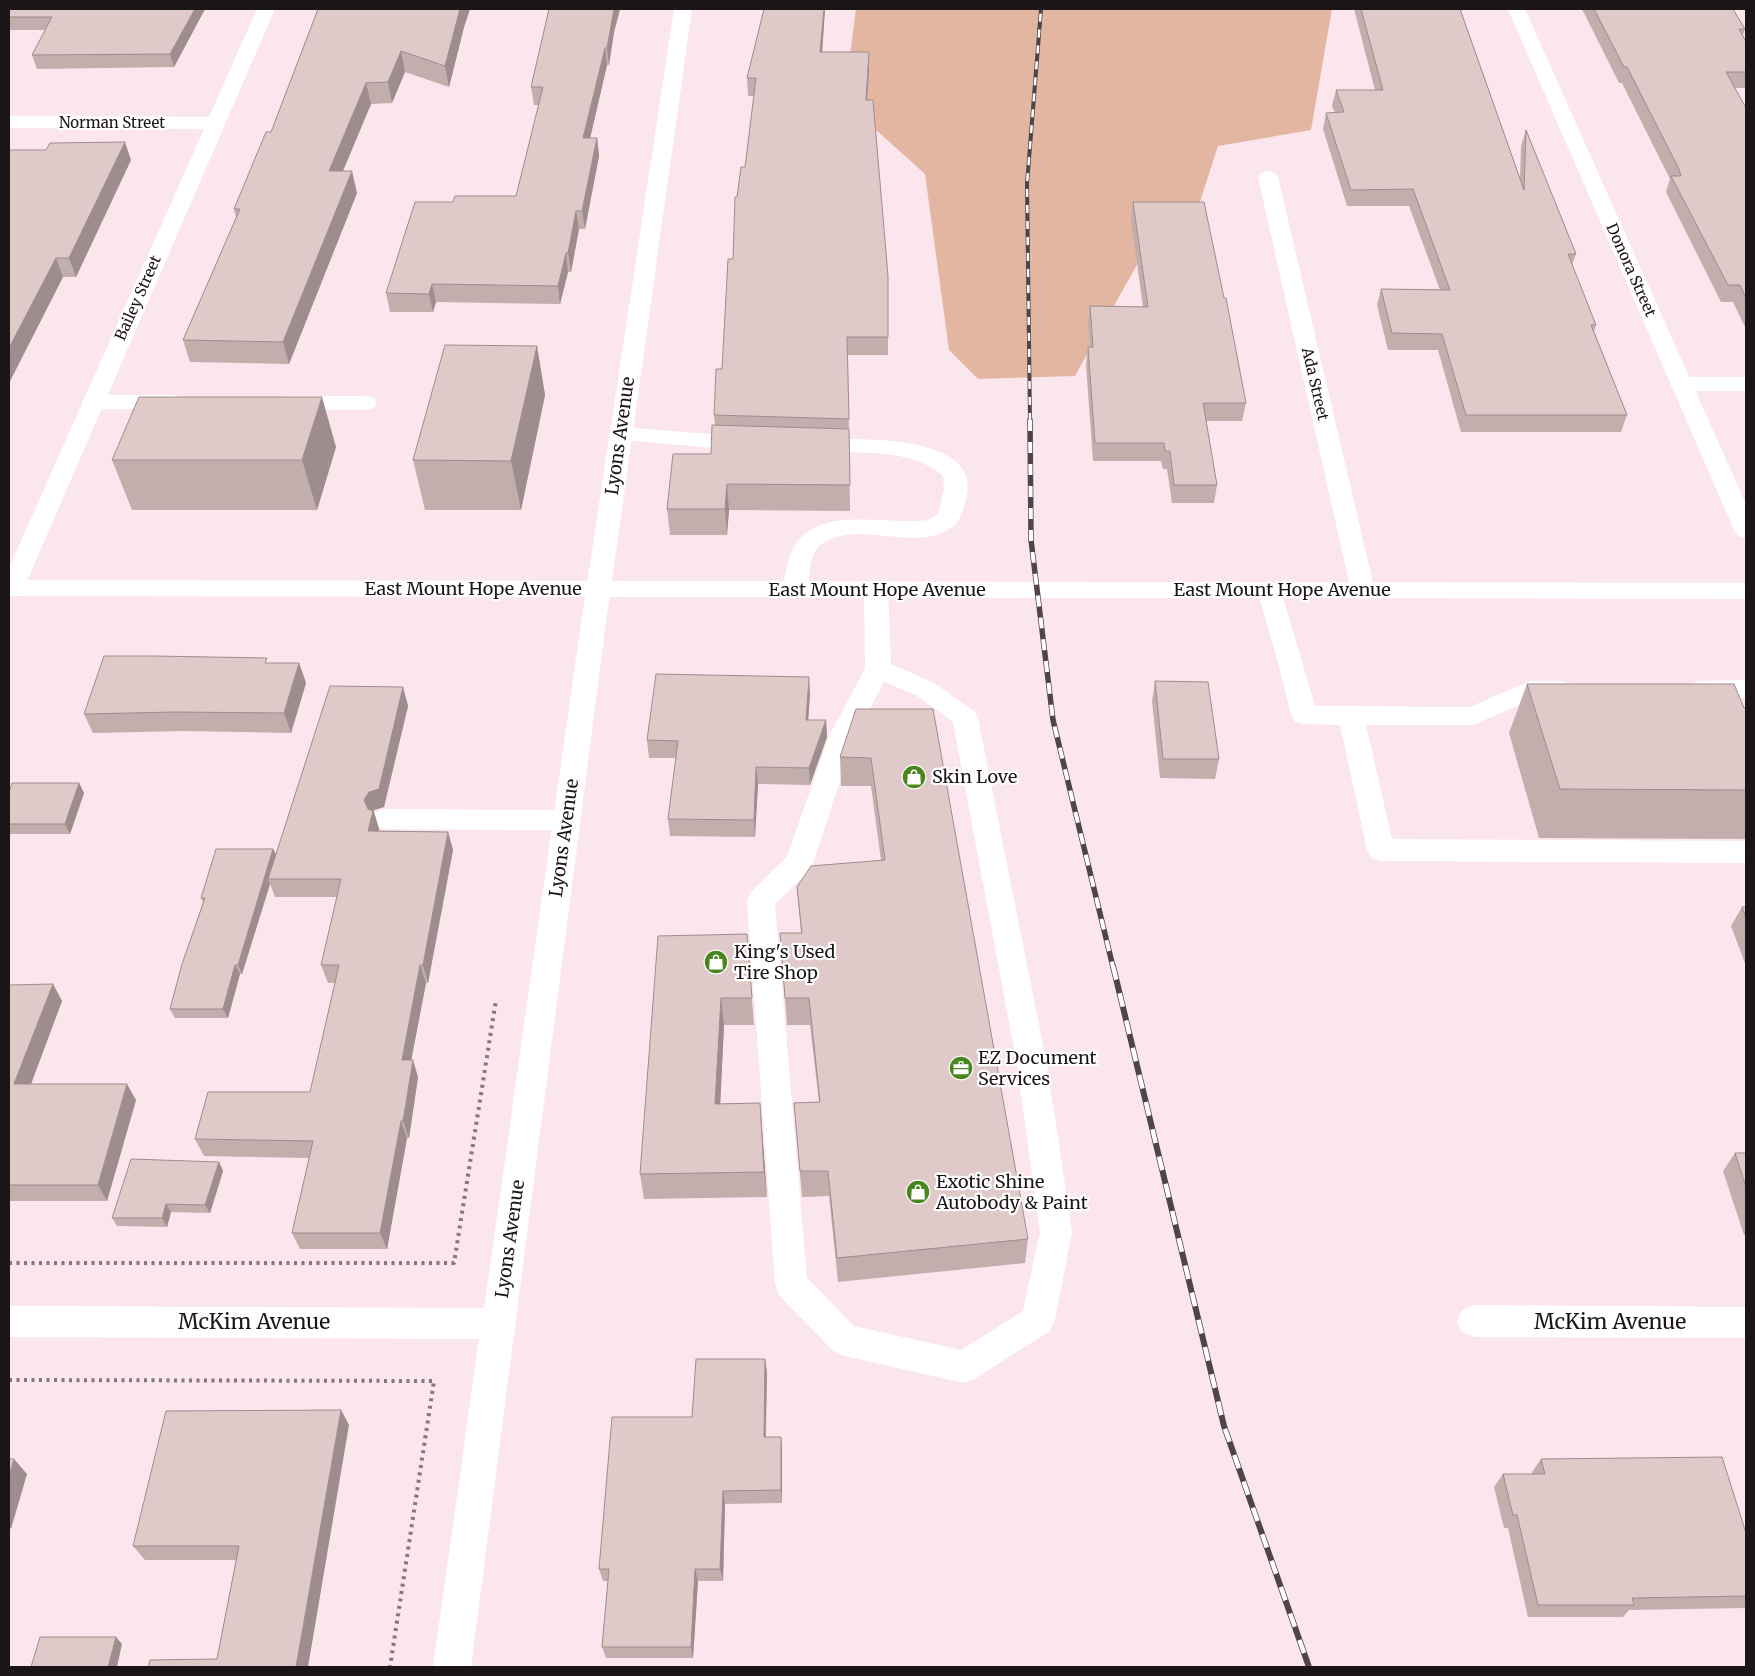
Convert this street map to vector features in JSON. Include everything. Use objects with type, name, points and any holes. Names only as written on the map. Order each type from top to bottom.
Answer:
[{"type":"street","name":"Bailey Street","points":[[10,588],[266,9]]},
{"type":"street","name":"Lyons Avenue","points":[[452,1667],[598,589],[683,9]]},
{"type":"street","name":"Donora Street","points":[[1516,9],[1746,530]]},
{"type":"street","name":"Norman Street","points":[[9,122],[215,123]]},
{"type":"street","name":"Ada Street","points":[[1268,177],[1363,591]]},
{"type":"street","points":[[1682,384],[1746,384]]},
{"type":"street","points":[[93,402],[198,402]]},
{"type":"street","points":[[267,403],[366,403]]},
{"type":"street","points":[[620,434],[780,446],[886,447],[925,454],[942,461],[954,473],[957,488],[950,516],[944,523],[928,528],[909,529],[856,526],[829,530],[806,545],[794,590]]},
{"type":"street","name":"East Mount Hope Avenue","points":[[10,588],[1746,591]]},
{"type":"street","points":[[876,590],[878,669],[842,736],[799,863],[761,900],[791,1284],[845,1340],[964,1367],[1038,1320],[1056,1232],[1032,1065],[965,718],[925,689],[878,669]]},
{"type":"street","points":[[1269,590],[1291,663],[1304,715],[1473,716],[1530,690],[1589,690]]},
{"type":"street","points":[[1678,690],[1746,690]]},
{"type":"street","points":[[1351,716],[1381,850],[1746,852]]},
{"type":"street","points":[[385,819],[566,820]]},
{"type":"street","name":"McKim Avenue","points":[[9,1321],[499,1324]]},
{"type":"street","name":"McKim Avenue","points":[[1474,1321],[1746,1323]]},
{"type":"path","points":[[9,1263],[454,1263],[497,997]]},
{"type":"path","points":[[9,1380],[434,1381],[390,1667]]},
{"type":"shaded area","points":[[856,9],[1332,9],[1311,130],[1218,146],[1193,223],[1149,243],[1075,376],[978,379],[949,350],[925,174],[844,101]]},
{"type":"building","points":[[9,9],[195,9],[170,54],[32,55],[52,17],[9,17]]},
{"type":"building","points":[[318,9],[460,9],[445,66],[401,51],[388,82],[366,83],[329,171],[352,171],[283,342],[183,340],[240,209],[234,209],[266,132],[271,132]]},
{"type":"building","points":[[549,9],[614,9],[607,48],[605,48],[583,138],[597,138],[582,211],[576,211],[568,253],[566,253],[558,286],[432,284],[429,294],[386,293],[415,202],[453,202],[455,196],[516,196],[543,87],[531,87]]},
{"type":"building","points":[[764,9],[824,9],[820,52],[869,52],[866,100],[873,100],[888,276],[888,337],[847,337],[849,419],[714,415],[716,369],[722,369],[728,259],[733,259],[735,197],[737,197],[741,167],[745,167],[756,78],[747,78]]},
{"type":"building","points":[[1361,9],[1460,9],[1524,190],[1526,130],[1576,254],[1568,254],[1596,325],[1591,325],[1627,415],[1466,415],[1442,334],[1392,333],[1381,289],[1450,290],[1413,189],[1351,190],[1326,113],[1344,112],[1336,90],[1383,90]]},
{"type":"building","points":[[1594,9],[1733,9],[1745,29],[1739,29],[1746,42],[1746,72],[1726,72],[1746,108],[1746,298],[1740,285],[1728,285],[1671,176],[1681,176],[1679,169],[1627,67],[1624,67]]},
{"type":"building","points":[[125,142],[69,258],[56,258],[9,348],[9,150],[46,150],[50,143]]},
{"type":"building","points":[[1133,202],[1204,202],[1224,298],[1226,298],[1246,403],[1203,403],[1217,485],[1174,485],[1170,451],[1165,451],[1164,443],[1095,443],[1088,347],[1093,347],[1090,306],[1148,307]]},
{"type":"building","points":[[445,345],[537,346],[511,461],[413,460]]},
{"type":"building","points":[[139,397],[322,397],[302,460],[112,460]]},
{"type":"building","points":[[712,425],[849,429],[850,485],[727,484],[725,509],[667,509],[673,454],[711,454]]},
{"type":"building","points":[[104,656],[267,658],[265,663],[299,663],[284,713],[174,712],[84,714]]},
{"type":"building","points":[[656,674],[809,677],[806,720],[826,720],[809,768],[756,767],[754,820],[668,819],[678,741],[647,740]]},
{"type":"building","points":[[1155,681],[1208,682],[1219,759],[1163,759]]},
{"type":"building","points":[[1527,684],[1734,684],[1744,708],[1746,708],[1746,790],[1560,789]]},
{"type":"building","points":[[330,686],[403,687],[379,789],[369,792],[364,800],[368,809],[373,811],[368,831],[448,832],[423,965],[420,965],[402,1060],[413,1060],[403,1121],[401,1121],[380,1233],[292,1233],[313,1141],[195,1139],[208,1092],[310,1092],[339,965],[321,965],[341,879],[268,879]]},
{"type":"building","points":[[856,709],[933,709],[1028,1239],[837,1258],[828,1171],[800,1171],[794,1103],[820,1102],[809,998],[785,998],[780,933],[802,933],[797,887],[811,866],[885,860],[871,758],[840,757]]},
{"type":"building","points":[[12,783],[79,783],[65,824],[9,824],[9,792]]},
{"type":"building","points":[[216,849],[273,849],[238,965],[235,965],[223,1009],[170,1009],[182,964],[205,898],[201,898]]},
{"type":"building","points":[[1742,907],[1746,907],[1746,918]]},
{"type":"building","points":[[747,934],[752,998],[721,998],[715,1104],[760,1103],[764,1172],[640,1174],[658,936]]},
{"type":"building","points":[[53,984],[14,1084],[127,1084],[98,1185],[9,1185],[9,985]]},
{"type":"building","points":[[1735,1153],[1746,1153],[1746,1187]]},
{"type":"building","points":[[131,1159],[219,1162],[205,1205],[166,1204],[162,1218],[112,1218]]},
{"type":"building","points":[[696,1359],[765,1359],[764,1437],[781,1437],[781,1490],[723,1491],[720,1569],[695,1569],[691,1647],[602,1647],[609,1569],[599,1569],[612,1417],[692,1417]]},
{"type":"building","points":[[341,1410],[296,1667],[148,1667],[150,1660],[217,1659],[239,1546],[133,1546],[166,1411]]},
{"type":"building","points":[[1722,1457],[1746,1533],[1746,1596],[1632,1598],[1634,1605],[1538,1605],[1517,1515],[1513,1515],[1503,1474],[1545,1474],[1541,1459]]},
{"type":"building","points":[[9,1459],[14,1459],[9,1476]]},
{"type":"building","points":[[40,1637],[116,1637],[108,1667],[31,1667]]},
{"type":"railway","points":[[1030,421],[1027,184],[1041,9]]},
{"type":"railway","points":[[1030,420],[1031,540],[1053,720],[1113,967]]},
{"type":"railway","points":[[1113,966],[1224,1426],[1309,1667]]},
{"type":"place","name":"Skin Love","points":[[914,777]]},
{"type":"place","name":"King's Used Tire Shop","points":[[716,962]]},
{"type":"place","name":"EZ Document Services","points":[[961,1068]]},
{"type":"place","name":"Exotic Shine Autobody & Paint","points":[[918,1192]]}]
